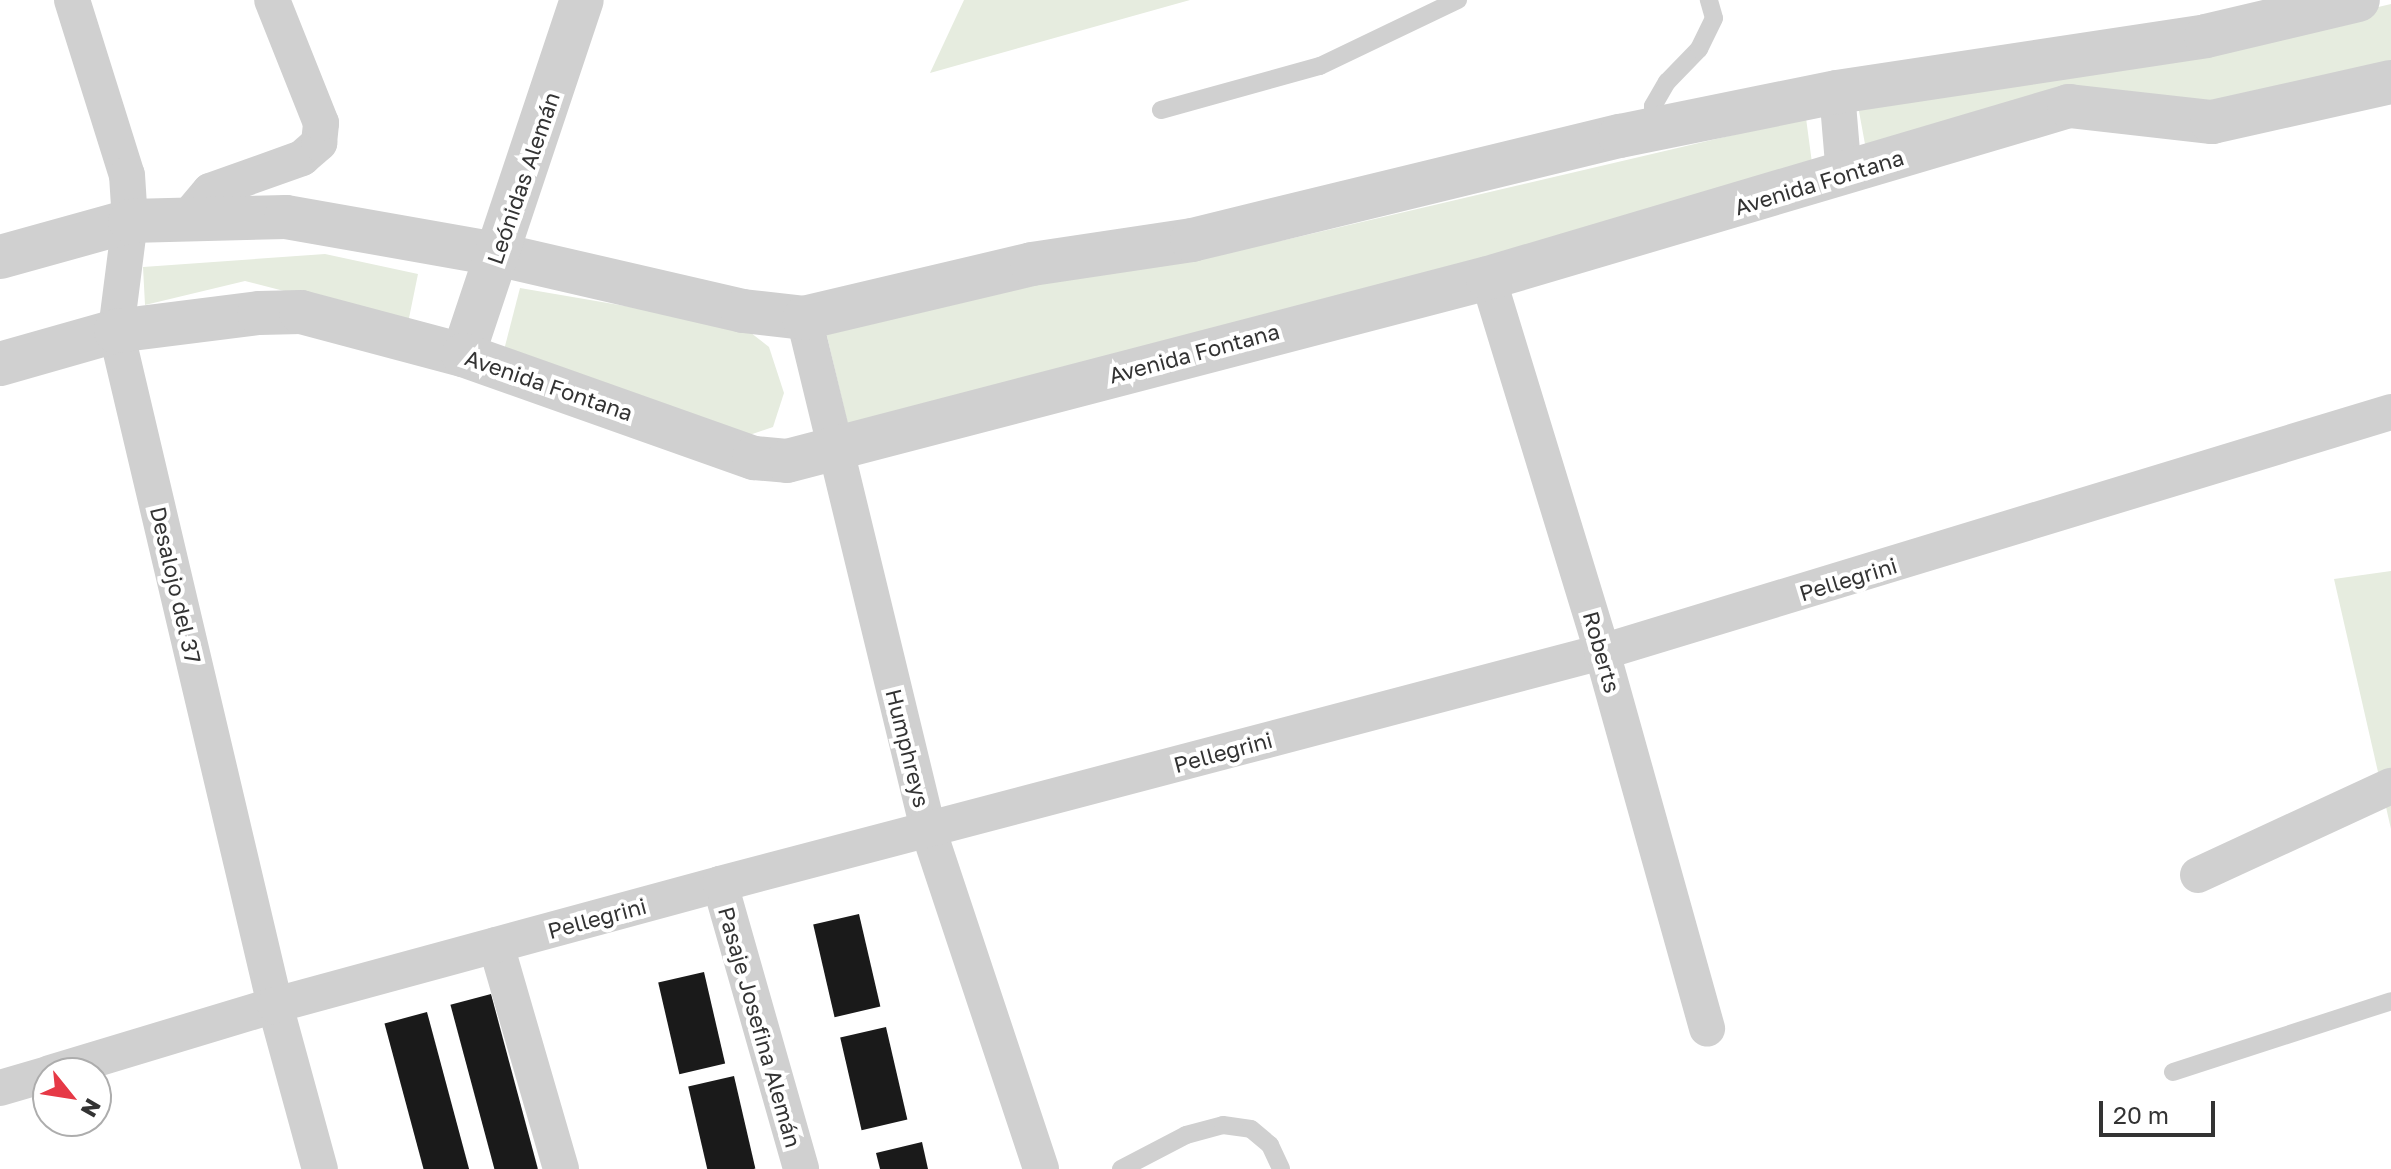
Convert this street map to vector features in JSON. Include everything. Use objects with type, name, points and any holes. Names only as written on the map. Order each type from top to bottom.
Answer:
[{"type":"street","name":"Desalojo del 37","points":[[72,0],[127,175],[130,221],[116,331],[275,1005],[320,1169]]},
{"type":"street","points":[[188,217],[210,191],[302,158],[319,143],[321,123],[272,0]]},
{"type":"street","name":"Leónidas Alemán","points":[[463,355],[582,0]]},
{"type":"street","points":[[0,257],[130,221],[188,217],[286,217],[496,254],[743,311],[804,318],[1032,264],[1192,240],[1653,130],[1837,92],[2206,36],[2358,0]]},
{"type":"street","name":"Avenida Fontana","points":[[0,364],[116,331],[259,313],[301,312],[463,355],[754,458],[787,461],[1488,278],[2069,106],[2212,122],[2391,82]]},
{"type":"street","points":[[1837,92],[1844,175]]},
{"type":"street","name":"Roberts","points":[[1488,278],[1602,652],[1707,1029]]},
{"type":"street","name":"Humphreys","points":[[804,318],[833,449],[928,829],[1041,1169]]},
{"type":"street","name":"Pellegrini","points":[[102,1057],[275,1005],[720,884],[1602,652],[2391,412]]},
{"type":"street","points":[[2198,875],[2391,786]]},
{"type":"street","name":"Pasaje Josefina Alemán","points":[[720,884],[801,1169]]},
{"type":"street","points":[[496,945],[561,1169]]},
{"type":"street","name":"Pellegrini","points":[[0,1088],[32,1078]]},
{"type":"lane","points":[[1161,110],[1320,66],[1458,0]]},
{"type":"lane","points":[[1653,130],[1653,106],[1667,82],[1699,49],[1714,18],[1709,0]]},
{"type":"lane","points":[[2173,1072],[2391,1001]]},
{"type":"lane","points":[[1121,1169],[1186,1135],[1223,1125],[1251,1129],[1270,1145],[1281,1169]]},
{"type":"shaded area","points":[[964,0],[1190,0],[930,73]]},
{"type":"shaded area","points":[[2391,4],[2391,70],[2312,89],[1867,155],[1858,106],[2200,49]]},
{"type":"shaded area","points":[[1806,118],[1812,163],[1490,256],[848,425],[826,332],[990,288],[1285,240]]},
{"type":"shaded area","points":[[325,254],[418,274],[408,323],[245,281],[145,305],[143,267]]},
{"type":"shaded area","points":[[520,288],[742,326],[769,347],[784,393],[773,427],[735,440],[503,354]]},
{"type":"shaded area","points":[[2391,571],[2391,829],[2334,579]]},
{"type":"building","points":[[859,914],[880,1007],[835,1017],[813,925]]},
{"type":"building","points":[[704,972],[725,1064],[679,1074],[658,983]]},
{"type":"building","points":[[491,994],[538,1169],[494,1169],[450,1005]]},
{"type":"building","points":[[427,1012],[469,1169],[424,1169],[384,1023]]},
{"type":"building","points":[[886,1027],[907,1120],[862,1130],[840,1038]]},
{"type":"building","points":[[734,1076],[755,1169],[707,1169],[688,1087]]},
{"type":"building","points":[[922,1142],[928,1169],[880,1169],[876,1153]]}]
